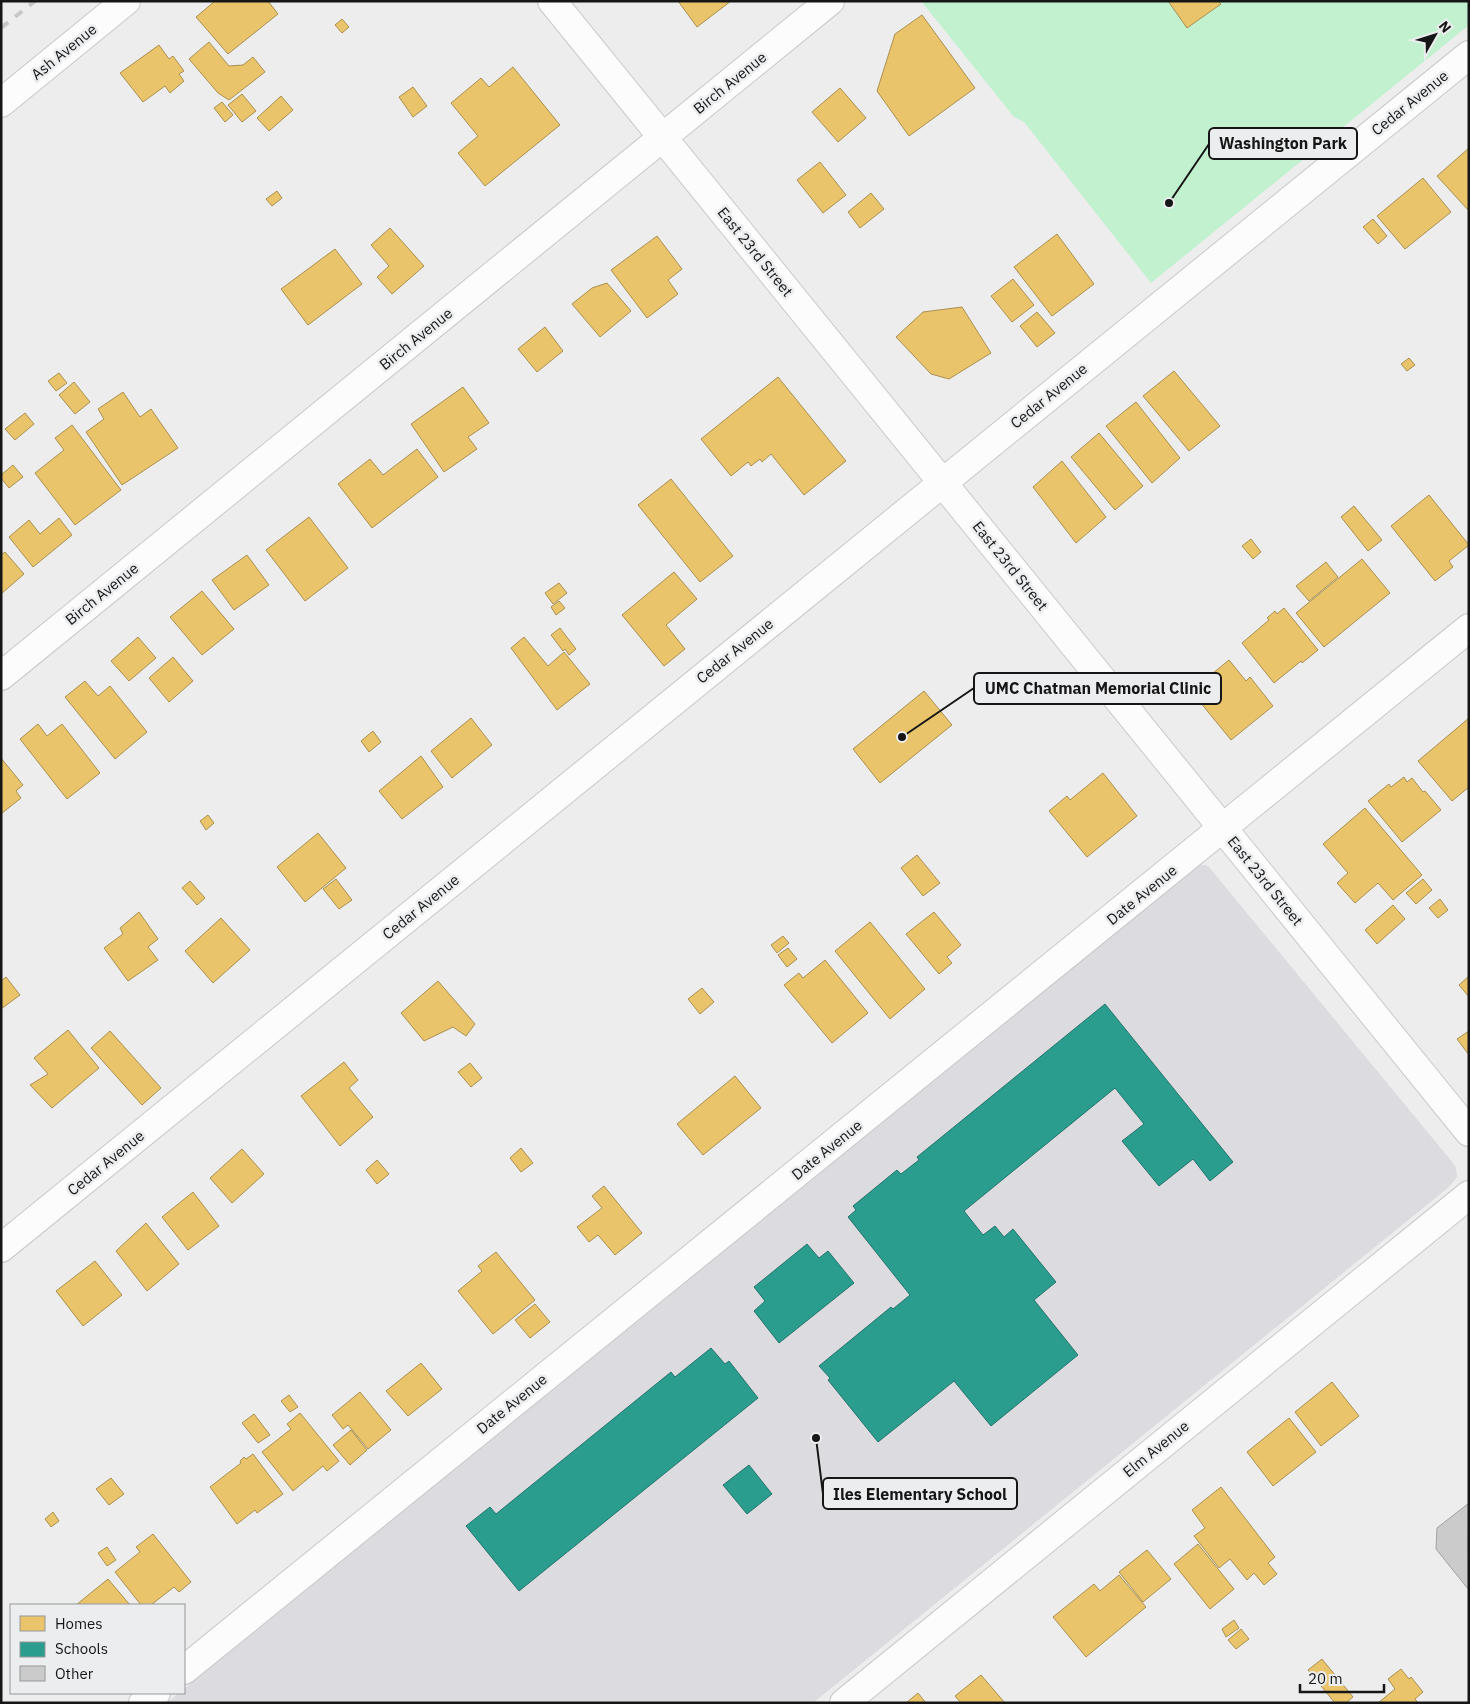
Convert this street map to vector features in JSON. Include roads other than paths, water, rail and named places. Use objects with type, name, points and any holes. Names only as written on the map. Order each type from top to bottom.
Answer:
[{"type":"street","name":"Ash Avenue","points":[[1,103],[126,1]]},
{"type":"street","name":"East 23rd Street","points":[[552,1],[1469,1132]]},
{"type":"street","name":"Birch Avenue","points":[[1,676],[830,1]]},
{"type":"street","name":"Cedar Avenue","points":[[1,1248],[1469,55]]},
{"type":"street","name":"Date Avenue","points":[[185,1669],[1469,628]]},
{"type":"street","name":"Elm Avenue","points":[[844,1703],[1469,1194]]},
{"type":"street","points":[[143,1703],[155,1694]]},
{"type":"railway","points":[[1,28],[35,1]]},
{"type":"place","name":"Washington Park","points":[[1169,203]]},
{"type":"place","name":"UMC Chatman Memorial Clinic","points":[[902,737]]},
{"type":"place","name":"Iles Elementary School","points":[[816,1438]]}]
